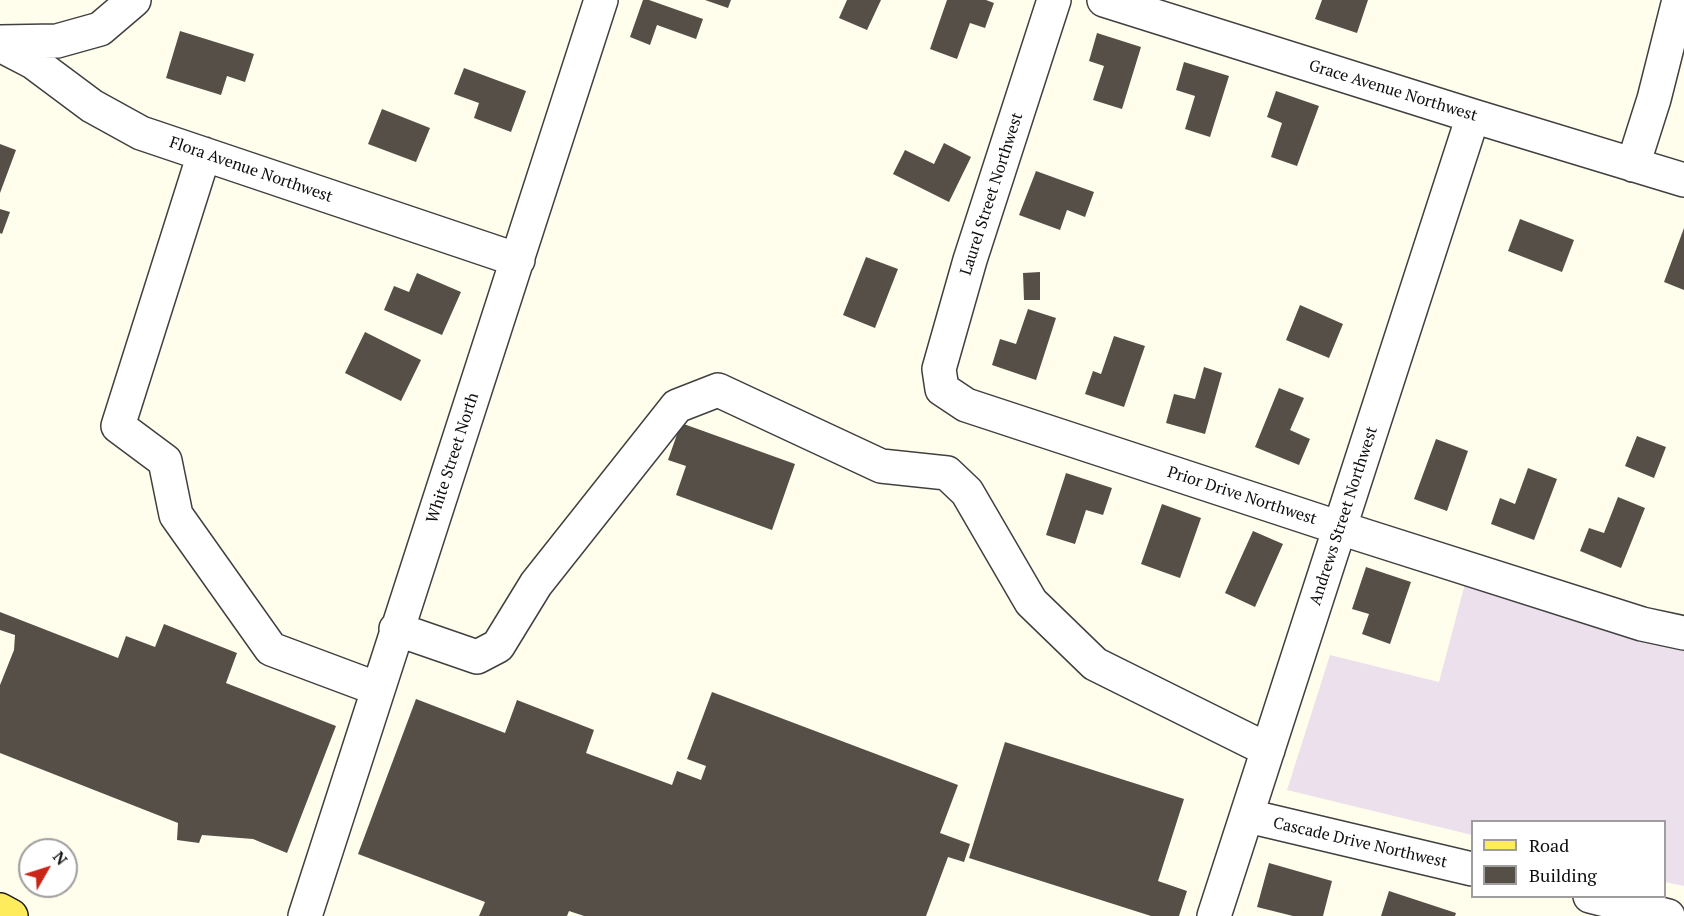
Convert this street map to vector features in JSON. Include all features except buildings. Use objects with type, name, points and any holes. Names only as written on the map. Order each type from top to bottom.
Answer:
[{"type":"main road","points":[[0,910],[11,916]]},
{"type":"street","points":[[0,44],[49,42],[100,29],[134,0]]},
{"type":"street","name":"White Street North","points":[[305,916],[601,0]]},
{"type":"street","name":"Laurel Street Northwest","points":[[942,389],[939,369],[964,282],[1054,0]]},
{"type":"street","name":"Grace Avenue Northwest","points":[[1104,0],[1684,180]]},
{"type":"street","points":[[1632,165],[1654,99],[1679,0]]},
{"type":"street","points":[[49,42],[44,52],[51,74]]},
{"type":"street","name":"Flora Avenue Northwest","points":[[0,44],[51,74],[92,106],[141,133],[518,260]]},
{"type":"street","name":"Andrews Street Northwest","points":[[1214,916],[1473,116]]},
{"type":"street","points":[[204,154],[118,426],[165,461],[176,515],[271,649],[378,689]]},
{"type":"street","name":"Prior Drive Northwest","points":[[942,389],[966,405],[1340,528],[1642,624],[1684,633]]},
{"type":"street","points":[[396,629],[477,657],[498,646],[536,584],[677,406],[718,390],[882,466],[947,473],[967,492],[1031,602],[1095,664],[1269,750]]},
{"type":"street","name":"Cascade Drive Northwest","points":[[1248,816],[1471,869]]},
{"type":"street","points":[[1594,898],[1668,916]]},
{"type":"shaded area","points":[[1466,580],[1684,649],[1684,886],[1666,882],[1666,820],[1471,820],[1471,835],[1287,790],[1330,655],[1439,682]]}]
